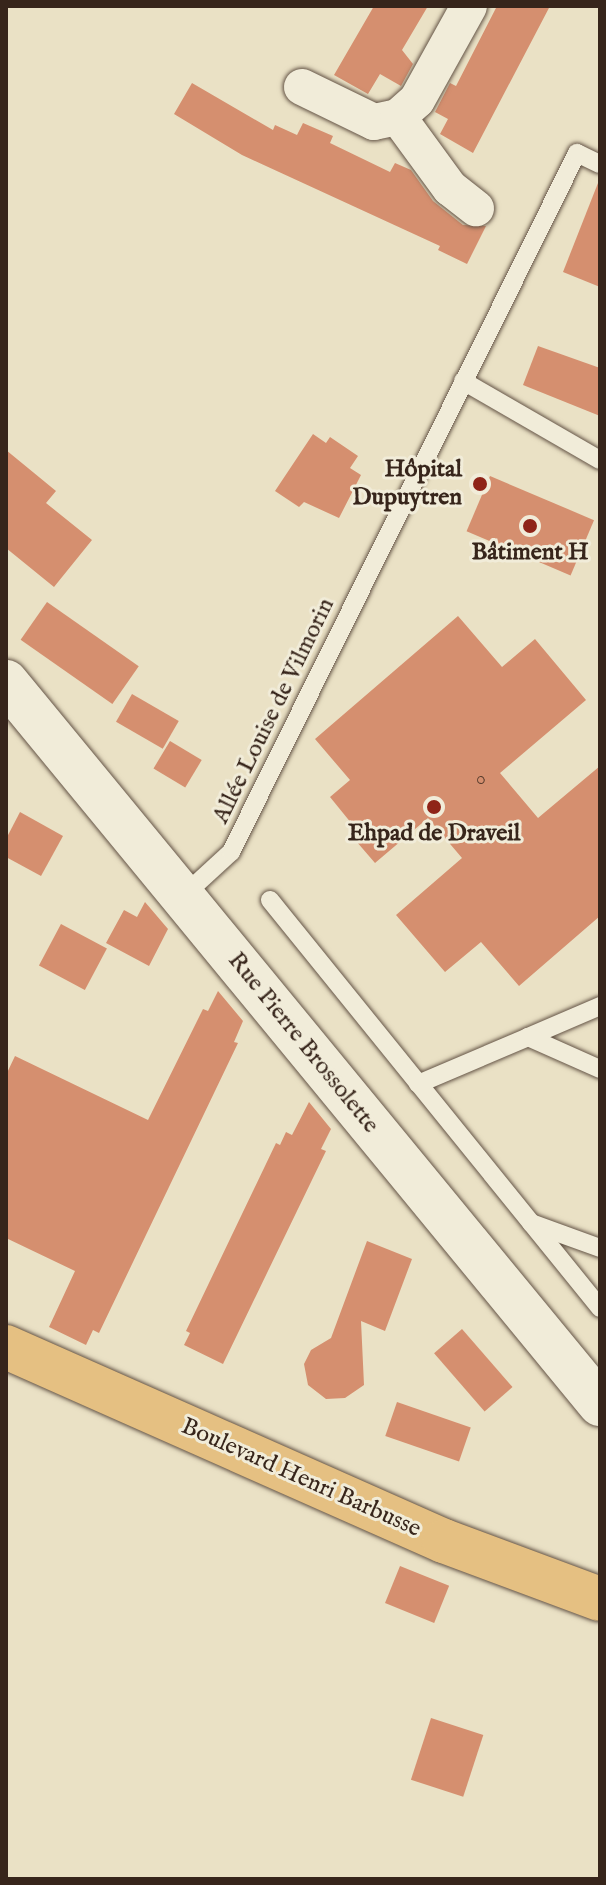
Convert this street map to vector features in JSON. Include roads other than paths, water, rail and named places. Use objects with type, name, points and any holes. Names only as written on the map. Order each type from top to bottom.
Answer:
[{"type":"main road","name":"Boulevard Henri Barbusse","points":[[6,1347],[444,1541],[600,1599]]},
{"type":"street","points":[[302,87],[374,122],[398,117],[417,100],[469,6]]},
{"type":"street","points":[[398,117],[450,188],[476,208]]},
{"type":"street","name":"Rue Pierre Brossolette","points":[[6,682],[600,1404]]},
{"type":"lane","name":"Allée Louise de Vilmorin","points":[[182,897],[231,852],[577,153],[600,164]]},
{"type":"lane","points":[[463,381],[600,460]]},
{"type":"lane","points":[[270,900],[600,1308]]},
{"type":"lane","points":[[418,1084],[600,1006]]},
{"type":"lane","points":[[528,1037],[600,1069]]},
{"type":"lane","points":[[528,1222],[600,1248]]},
{"type":"place","name":"Hôpital Dupuytren","points":[[480,484]]},
{"type":"place","name":"Bâtiment H","points":[[530,526]]},
{"type":"place","name":"Ehpad de Draveil","points":[[434,807]]}]
